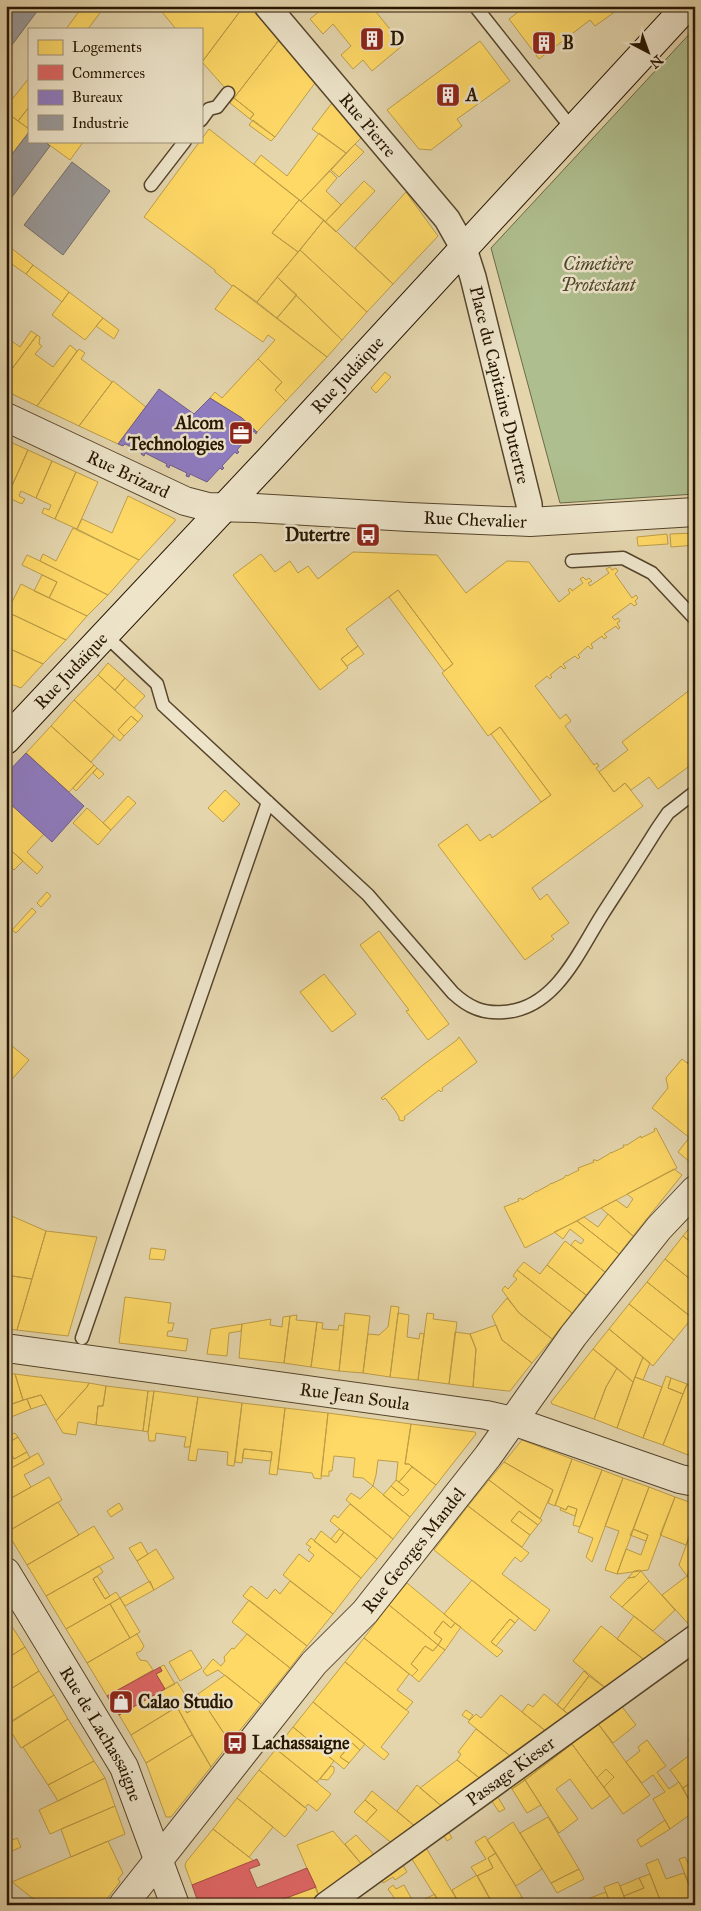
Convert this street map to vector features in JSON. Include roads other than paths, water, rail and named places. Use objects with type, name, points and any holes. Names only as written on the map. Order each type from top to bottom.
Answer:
[{"type":"street","name":"Rue Judaïque","points":[[6,740],[464,249],[687,6]]},
{"type":"street","name":"Rue Pierre","points":[[275,21],[447,220],[464,249]]},
{"type":"street","name":"Place du Capitaine Dutertre","points":[[464,249],[472,270],[530,504],[530,522]]},
{"type":"street","name":"Rue Brizard","points":[[6,417],[185,502],[208,507],[255,508]]},
{"type":"street","name":"Rue Chevalier","points":[[255,508],[400,517],[530,522],[695,512]]},
{"type":"street","name":"Rue Georges Mandel","points":[[123,1905],[314,1663],[365,1612],[513,1420],[573,1336],[659,1228],[695,1190]]},
{"type":"street","name":"Rue Jean Soula","points":[[6,1348],[513,1420],[680,1479],[695,1482]]},
{"type":"street","name":"Rue de Lachassaigne","points":[[6,1572],[124,1767],[175,1905]]},
{"type":"street","name":"Passage Kieser","points":[[326,1905],[695,1638]]},
{"type":"lane","points":[[476,6],[573,130]]},
{"type":"lane","points":[[202,119],[209,109],[217,107],[228,93]]},
{"type":"lane","points":[[151,185],[184,142]]},
{"type":"lane","points":[[572,561],[623,558],[652,573],[695,619]]},
{"type":"lane","points":[[105,635],[157,684],[163,705],[368,895],[453,994],[464,1004],[482,1011],[498,1013],[518,1011],[534,1004],[561,981],[668,813],[695,792]]},
{"type":"lane","points":[[82,1338],[268,802]]},
{"type":"place","name":"D","points":[[372,39]]},
{"type":"place","name":"B","points":[[544,43]]},
{"type":"place","name":"A","points":[[448,95]]},
{"type":"place","name":"Alcom Technologies","points":[[241,433]]},
{"type":"place","name":"Dutertre","points":[[368,535]]},
{"type":"place","name":"Calao Studio","points":[[121,1702]]},
{"type":"place","name":"Lachassaigne","points":[[235,1743]]},
{"type":"park label","name":"Cimetière Protestant","points":[[598,274]]}]
